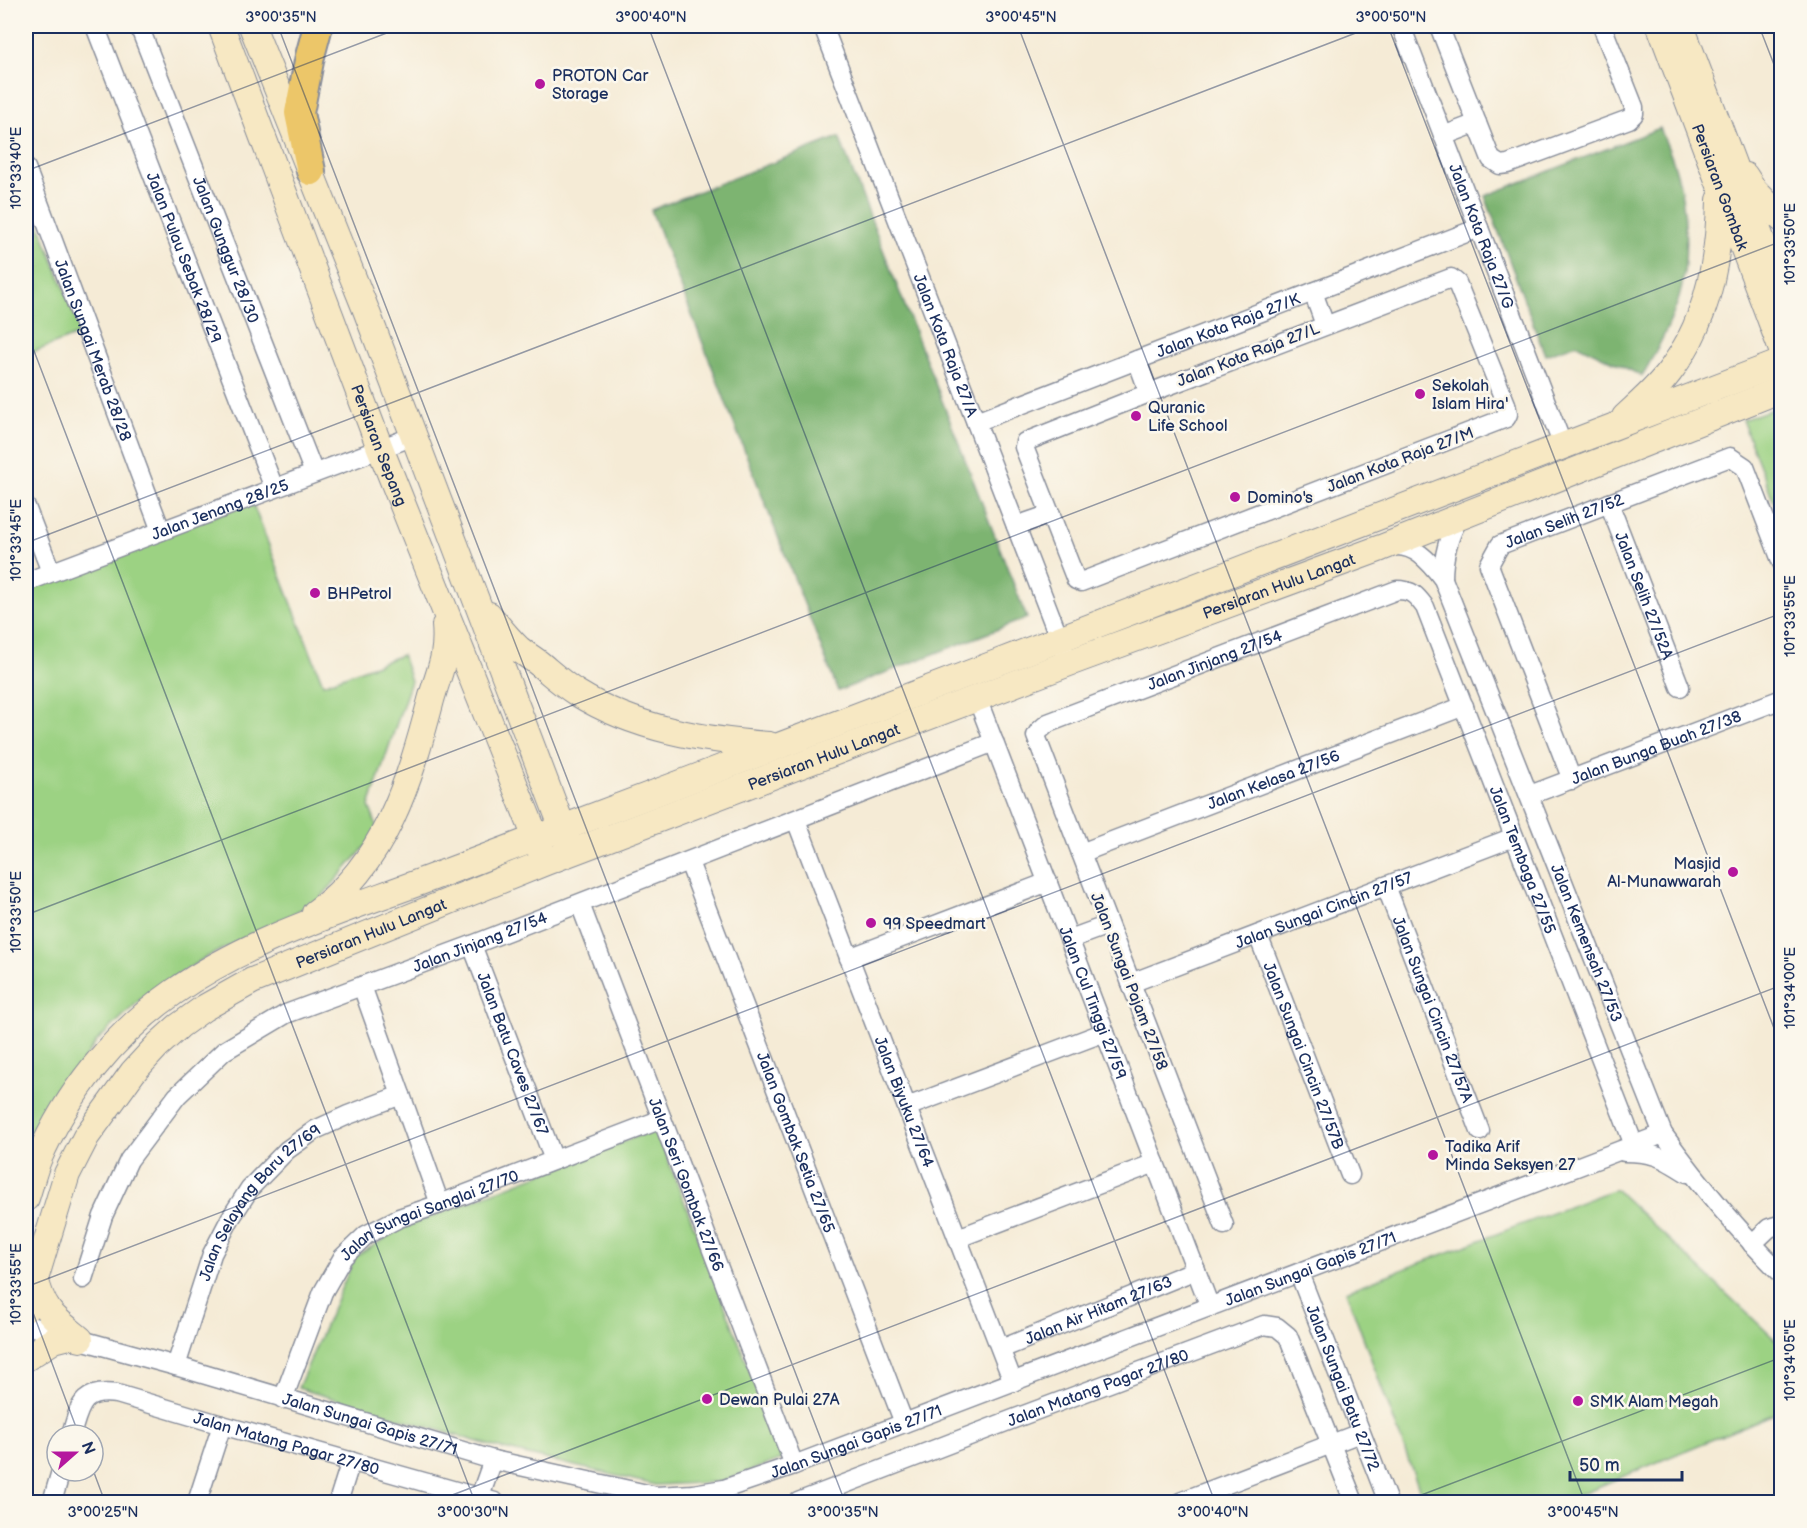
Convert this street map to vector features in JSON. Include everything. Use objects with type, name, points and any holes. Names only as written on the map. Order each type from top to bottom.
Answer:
[{"type":"main road","name":"Persiaran Sepang","points":[[221,26],[380,448],[546,862]]},
{"type":"main road","points":[[252,26],[414,436],[573,852]]},
{"type":"main road","points":[[311,171],[299,113],[318,26]]},
{"type":"main road","name":"Persiaran Gombak","points":[[1660,26],[1782,350]]},
{"type":"main road","name":"Persiaran Gombak","points":[[1681,26],[1782,294]]},
{"type":"main road","points":[[1728,150],[1754,190],[1782,219]]},
{"type":"main road","points":[[1616,425],[1654,390],[1674,366],[1691,338],[1706,302],[1716,263],[1720,224],[1720,188]]},
{"type":"main road","name":"Persiaran Hulu Langat","points":[[26,1198],[38,1162],[57,1124],[107,1050],[126,1031],[174,992],[230,957],[292,929],[563,828],[1782,362]]},
{"type":"main road","name":"Persiaran Hulu Langat","points":[[26,1309],[67,1174],[86,1137],[133,1072],[158,1045],[204,1008],[252,981],[546,862],[1069,663],[1382,548],[1782,389]]},
{"type":"main road","points":[[476,598],[519,649],[558,680],[602,707],[627,719],[667,730],[733,743],[778,746]]},
{"type":"main road","points":[[292,929],[330,902],[357,875],[380,841],[400,800],[416,761],[443,666],[447,642],[444,608]]},
{"type":"main road","points":[[35,1278],[40,1297],[46,1308],[75,1338]]},
{"type":"main road","points":[[26,1358],[54,1340],[75,1338]]},
{"type":"street","name":"Jalan Pulau Sebak 28/29","points":[[95,26],[274,488]]},
{"type":"street","name":"Jalan Gunggur 28/30","points":[[139,26],[314,473]]},
{"type":"street","name":"Jalan Kota Raja 27/A","points":[[824,26],[1069,663]]},
{"type":"street","name":"Jalan Kota Raja 27/G","points":[[1401,26],[1563,446]]},
{"type":"street","points":[[1439,26],[1491,159],[1500,165],[1556,147],[1629,119],[1634,114],[1634,107],[1602,26]]},
{"type":"street","points":[[1443,136],[1477,123]]},
{"type":"street","name":"Jalan Sungai Merab 28/28","points":[[26,168],[161,531]]},
{"type":"street","name":"Jalan Kota Raja 27/K","points":[[976,422],[1479,228]]},
{"type":"street","name":"Jalan Kota Raja 27/M","points":[[1024,447],[1074,576],[1076,580],[1082,582],[1506,418],[1508,414],[1506,404],[1457,283],[1451,278],[1444,280]]},
{"type":"street","name":"Jalan Kota Raja 27/L","points":[[1024,447],[1025,442],[1444,280]]},
{"type":"street","points":[[1313,292],[1325,325]]},
{"type":"street","points":[[1137,360],[1149,393]]},
{"type":"street","name":"Jalan Jenang 28/25","points":[[26,582],[414,436]]},
{"type":"street","name":"Jalan Selih 27/52","points":[[1572,780],[1489,565],[1500,545],[1730,457],[1745,467],[1782,563]]},
{"type":"street","name":"Jalan Selih 27/52A","points":[[1609,503],[1680,687]]},
{"type":"street","points":[[26,507],[51,572]]},
{"type":"street","points":[[1017,526],[1051,514]]},
{"type":"street","points":[[1443,579],[1443,565],[1450,533],[1460,516]]},
{"type":"street","points":[[1382,548],[1395,545],[1407,547],[1430,561],[1443,579]]},
{"type":"street","name":"Jalan Kemensah 27/53","points":[[1443,579],[1663,1134],[1696,1179],[1752,1244],[1782,1274]]},
{"type":"street","name":"Jalan Tembaga 27/55","points":[[1397,590],[1407,590],[1417,596],[1425,607],[1634,1145]]},
{"type":"street","name":"Jalan Jinjang 27/54","points":[[1036,736],[1048,723],[1397,590]]},
{"type":"street","name":"Jalan Cul Tinggi 27/59","points":[[977,699],[1210,1307]]},
{"type":"street","name":"Jalan Bunga Buah 27/38","points":[[1530,795],[1782,699]]},
{"type":"street","name":"Jalan Kelasa 27/56","points":[[1081,853],[1464,706]]},
{"type":"street","name":"Jalan Sungai Pajam 27/58","points":[[1036,736],[1224,1225]]},
{"type":"street","name":"Jalan Jinjang 27/54","points":[[83,1279],[103,1216],[129,1160],[177,1096],[224,1051],[286,1014],[580,904],[994,742]]},
{"type":"street","name":"Jalan Biyuku 27/64","points":[[796,820],[1013,1382]]},
{"type":"street","name":"Jalan Sungai Cincin 27/57","points":[[1131,983],[1514,837]]},
{"type":"street","name":"Jalan Gombak Setia 27/65","points":[[689,862],[904,1423]]},
{"type":"street","points":[[849,958],[1048,882]]},
{"type":"street","name":"Jalan Sungai Cincin 27/57A","points":[[1386,886],[1480,1131]]},
{"type":"street","name":"Jalan Seri Gombak 27/66","points":[[580,904],[794,1465]]},
{"type":"street","points":[[1070,939],[1108,925]]},
{"type":"street","name":"Jalan Sungai Cincin 27/57B","points":[[1258,935],[1350,1175]]},
{"type":"street","name":"Jalan Batu Caves 27/67","points":[[472,945],[554,1160]]},
{"type":"street","points":[[362,986],[440,1204]]},
{"type":"street","points":[[907,1107],[1105,1032]]},
{"type":"street","name":"Jalan Selayang Baru 27/69","points":[[176,1366],[213,1254],[230,1218],[250,1188],[287,1150],[315,1130],[401,1095]]},
{"type":"street","name":"Jalan Sungai Sanglai 27/70","points":[[283,1399],[323,1292],[344,1257],[366,1235],[399,1218],[662,1119]]},
{"type":"street","name":"Jalan Sungai Gapis 27/71","points":[[26,1325],[176,1366],[493,1460],[656,1496],[693,1494],[724,1489],[794,1465],[1663,1134]]},
{"type":"street","points":[[1616,1152],[1644,1152],[1657,1156],[1696,1179]]},
{"type":"street","points":[[958,1238],[1155,1163]]},
{"type":"street","points":[[1752,1244],[1769,1228],[1782,1224]]},
{"type":"street","name":"Jalan Air Hitam 27/63","points":[[1001,1349],[1196,1270]]},
{"type":"street","name":"Jalan Sungai Batu 27/72","points":[[1299,1273],[1388,1503]]},
{"type":"street","name":"Jalan Matang Pagar 27/80","points":[[798,1503],[1264,1325],[1277,1327],[1288,1336],[1354,1503]]},
{"type":"street","name":"Jalan Matang Pagar 27/80","points":[[75,1423],[80,1406],[92,1395],[105,1392],[117,1394],[484,1501]]},
{"type":"street","points":[[198,1503],[222,1425]]},
{"type":"street","points":[[1180,1503],[1204,1498],[1360,1434]]},
{"type":"street","points":[[484,1501],[493,1460]]},
{"type":"street","points":[[338,1503],[351,1461]]},
{"type":"street","points":[[52,1503],[58,1483]]},
{"type":"green space","points":[[1660,128],[1679,182],[1686,234],[1682,286],[1662,340],[1642,376],[1577,344],[1545,355],[1485,196]]},
{"type":"green space","points":[[839,137],[1027,618],[838,691],[651,210]]},
{"type":"green space","points":[[30,201],[82,333],[26,355],[26,203]]},
{"type":"green space","points":[[1782,406],[1781,520],[1742,420]]},
{"type":"green space","points":[[252,502],[323,684],[402,655],[411,681],[369,806],[377,827],[371,840],[318,901],[203,959],[142,998],[97,1041],[61,1093],[26,1168],[26,588]]},
{"type":"green space","points":[[656,1129],[784,1458],[721,1482],[655,1485],[495,1447],[298,1388],[355,1257],[402,1228]]},
{"type":"green space","name":"SMK Alam Megah","points":[[1615,1189],[1781,1345],[1781,1411],[1561,1502],[1424,1502],[1346,1291]]},
{"type":"place","name":"PROTON Car Storage","points":[[540,84]]},
{"type":"place","name":"Sekolah Islam Hira'","points":[[1420,394]]},
{"type":"place","name":"Quranic Life School","points":[[1136,416]]},
{"type":"place","name":"Domino's","points":[[1235,497]]},
{"type":"place","name":"BHPetrol","points":[[315,593]]},
{"type":"place","name":"Masjid Al-Munawwarah","points":[[1733,872]]},
{"type":"place","name":"99 Speedmart","points":[[871,923]]},
{"type":"place","name":"Tadika Arif Minda Seksyen 27","points":[[1433,1155]]},
{"type":"place","name":"Dewan Pulai 27A","points":[[707,1399]]},
{"type":"place","name":"SMK Alam Megah","points":[[1578,1401]]}]
